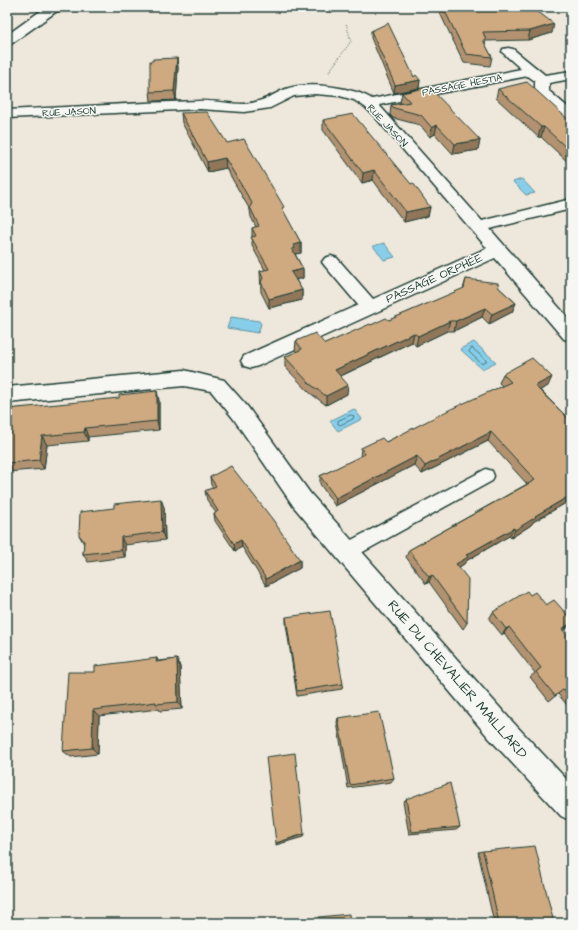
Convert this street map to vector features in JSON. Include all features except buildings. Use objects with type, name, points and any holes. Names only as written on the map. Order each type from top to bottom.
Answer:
[{"type":"street","points":[[7,41],[54,7],[76,7]]},
{"type":"street","points":[[508,52],[531,71],[542,86],[571,117]]},
{"type":"street","name":"PASSAGE HESTIA","points":[[370,104],[531,71]]},
{"type":"street","points":[[542,86],[571,75]]},
{"type":"street","name":"RUE JASON","points":[[7,114],[200,105],[244,108],[265,105],[291,92],[315,90],[342,92],[359,97],[370,104],[571,334]]},
{"type":"street","points":[[478,227],[571,204]]},
{"type":"street","name":"PASSAGE ORPHÉE","points":[[251,362],[498,250]]},
{"type":"street","name":"PASSAGE ORPHÉE","points":[[331,262],[370,307]]},
{"type":"street","name":"RUE DU CHEVALIER MAILLARD","points":[[7,395],[184,378],[217,385],[240,412],[302,500],[499,728],[571,806]]},
{"type":"lane","points":[[324,7],[343,7]]},
{"type":"lane","points":[[346,552],[486,476]]},
{"type":"path","points":[[315,90],[351,41],[343,7]]},
{"type":"water","points":[[522,179],[535,193],[526,195],[513,182]]},
{"type":"water","points":[[384,243],[395,257],[384,260],[373,246]]},
{"type":"water","points":[[231,317],[259,321],[261,324],[258,333],[227,328]]},
{"type":"water","points":[[474,342],[496,362],[482,369],[460,349]]},
{"type":"water","points":[[354,409],[362,419],[338,431],[330,421]]}]
